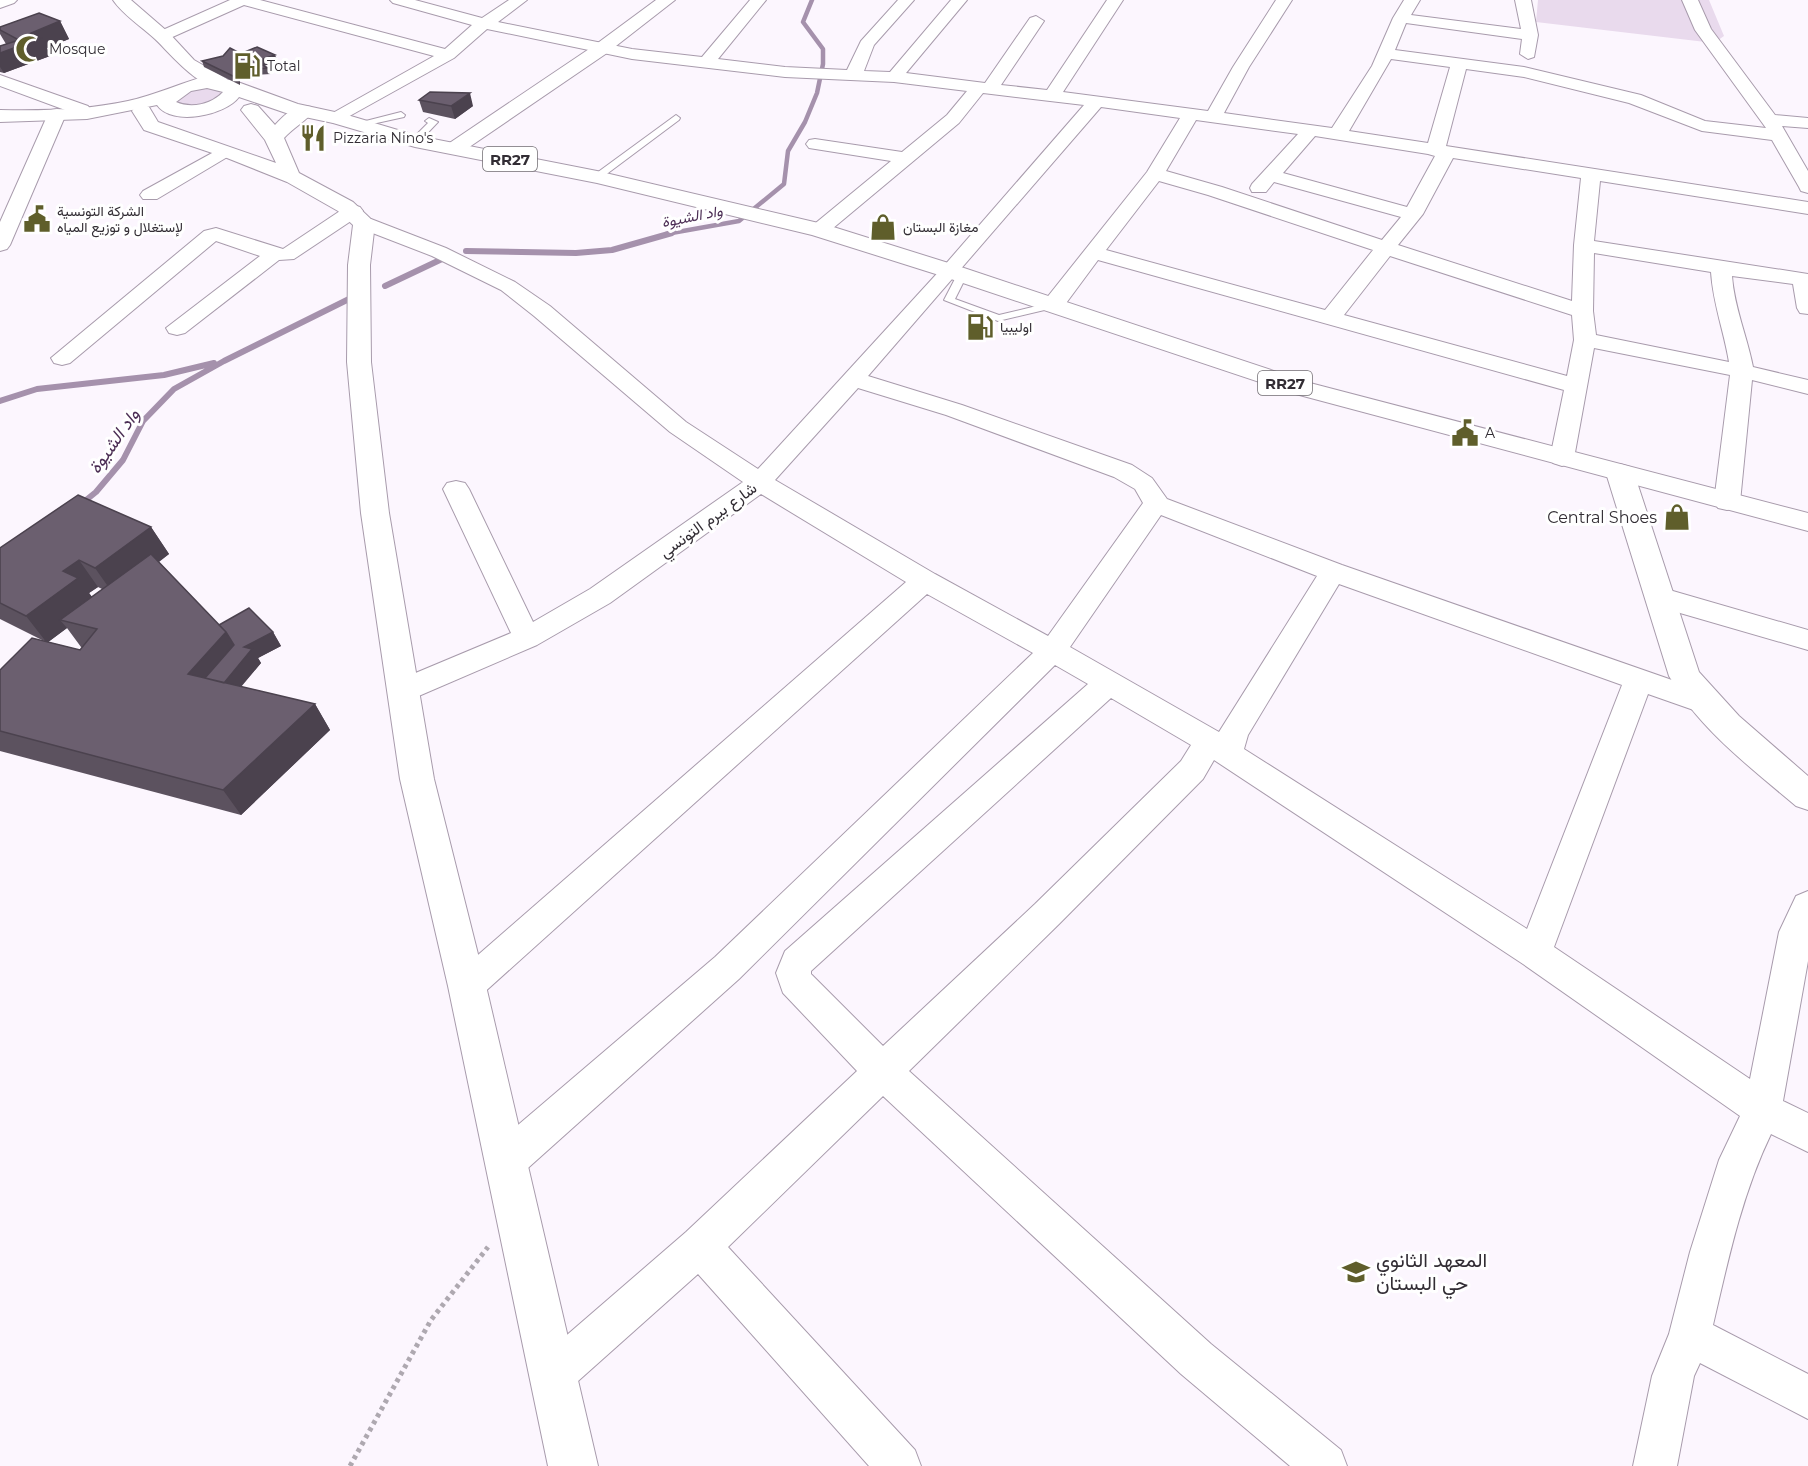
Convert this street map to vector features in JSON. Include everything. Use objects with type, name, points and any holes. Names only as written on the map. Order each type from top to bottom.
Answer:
[{"type":"street","points":[[0,3],[9,0]]},
{"type":"street","points":[[121,0],[193,62],[232,84]]},
{"type":"street","points":[[162,36],[243,0],[448,54]]},
{"type":"street","points":[[345,122],[448,54],[470,34],[519,0]]},
{"type":"street","points":[[455,148],[601,50],[667,0]]},
{"type":"street","points":[[706,63],[759,0]]},
{"type":"street","points":[[854,74],[867,44],[906,0]]},
{"type":"street","points":[[940,0],[958,1]]},
{"type":"street","points":[[1052,96],[1115,0]]},
{"type":"street","points":[[1213,117],[1241,67],[1284,0]]},
{"type":"street","points":[[1337,135],[1380,66],[1401,18],[1412,0]]},
{"type":"street","points":[[1523,0],[1530,35],[1524,72]]},
{"type":"street","points":[[1689,0],[1709,38],[1774,128],[1808,186]]},
{"type":"street","points":[[405,1],[485,24],[601,50],[785,72],[894,77],[1097,101],[1311,130],[1808,208]]},
{"type":"street","points":[[894,77],[958,1]]},
{"type":"street","points":[[1401,18],[1530,35]]},
{"type":"street","points":[[819,230],[953,119],[984,87],[1036,21]]},
{"type":"street","points":[[1385,53],[1524,72],[1635,99],[1702,126],[1774,128],[1808,123]]},
{"type":"street","points":[[183,100],[192,76],[193,62]]},
{"type":"street","points":[[1330,318],[1413,214],[1441,152],[1459,63]]},
{"type":"street","points":[[0,80],[86,112]]},
{"type":"street","name":"RR27","points":[[183,100],[200,83],[232,84],[299,110],[415,141],[597,177],[819,230],[956,273],[1301,388],[1808,522]]},
{"type":"street","name":"RR27","points":[[106,111],[147,103],[183,100],[225,101],[231,97],[232,84]]},
{"type":"street","name":"RR27","points":[[4,118],[86,112],[142,111],[183,100],[250,110],[299,110]]},
{"type":"street","name":"شارع بيرم التونسي","points":[[404,690],[527,638],[600,596],[760,482],[853,379],[956,273],[1097,101]]},
{"type":"street","points":[[250,110],[276,136],[287,161],[290,176]]},
{"type":"street","points":[[276,136],[299,110]]},
{"type":"street","points":[[142,111],[151,126],[290,176],[358,217],[439,252],[508,286],[542,311],[678,427],[760,482],[925,580],[1218,747],[1535,953],[1763,1110],[1808,1132]]},
{"type":"street","points":[[0,245],[57,114]]},
{"type":"street","points":[[1053,305],[1155,174],[1191,114]]},
{"type":"street","points":[[1243,202],[1272,176],[1311,130]]},
{"type":"street","points":[[815,144],[907,158]]},
{"type":"street","points":[[150,195],[223,152]]},
{"type":"street","points":[[1155,174],[1215,191],[1386,249],[1582,311]]},
{"type":"street","points":[[1562,458],[1585,340],[1582,311],[1584,245],[1591,175]]},
{"type":"street","points":[[1272,176],[1413,214]]},
{"type":"street","points":[[62,358],[211,235],[216,234],[275,254],[290,254],[358,217]]},
{"type":"street","points":[[358,217],[359,362],[375,513],[417,778],[467,986],[573,1466]]},
{"type":"street","points":[[1584,245],[1805,280],[1808,308]]},
{"type":"street","points":[[1095,253],[1576,386]]},
{"type":"street","points":[[177,328],[275,254]]},
{"type":"street","points":[[1721,268],[1723,298],[1737,342],[1742,371],[1727,502]]},
{"type":"street","points":[[1585,340],[1742,371],[1808,387]]},
{"type":"street","points":[[853,379],[954,410],[1123,471],[1144,483],[1153,494],[1156,504]]},
{"type":"street","points":[[1620,472],[1685,676],[1705,703],[1738,736],[1808,796]]},
{"type":"street","points":[[456,489],[527,638]]},
{"type":"street","points":[[1156,504],[1333,572],[1705,703]]},
{"type":"street","points":[[505,1162],[727,968],[1052,651],[1156,504]]},
{"type":"street","points":[[553,1375],[700,1246],[1233,733],[1333,572]]},
{"type":"street","points":[[467,986],[925,580]]},
{"type":"street","points":[[1659,597],[1808,640]]},
{"type":"street","points":[[1535,953],[1638,681]]},
{"type":"street","points":[[1109,683],[797,962],[793,973],[795,982],[883,1072],[1196,1359],[1325,1466]]},
{"type":"street","points":[[1655,1466],[1673,1376],[1690,1335],[1710,1252],[1738,1160],[1763,1110],[1796,932],[1808,906]]},
{"type":"street","points":[[700,1246],[899,1466]]},
{"type":"street","points":[[1690,1335],[1808,1397]]},
{"type":"lane","points":[[345,122],[401,115]]},
{"type":"lane","points":[[597,177],[676,118]]},
{"type":"lane","points":[[415,141],[434,122],[429,121]]},
{"type":"path","points":[[350,1466],[431,1320],[516,1212]]},
{"type":"shaded area","points":[[1538,0],[1709,0],[1724,36],[1714,43],[1536,22]]},
{"type":"shaded area","points":[[202,88],[219,90],[221,95],[199,106],[187,106],[177,101],[189,91]]},
{"type":"building","points":[[39,13],[60,21],[29,34],[41,38],[0,53],[0,46],[19,40],[0,30],[0,27]]},
{"type":"building","points":[[257,47],[275,55],[257,61],[242,53]]},
{"type":"building","points":[[230,48],[268,68],[238,70],[237,78],[202,61],[223,56]]},
{"type":"building","points":[[430,92],[470,93],[451,106],[419,100]]},
{"type":"building","points":[[78,495],[151,527],[95,568],[79,560],[63,571],[78,578],[26,616],[0,603],[0,548]]},
{"type":"building","points":[[151,554],[226,632],[188,674],[315,704],[223,790],[0,731],[0,670],[32,638],[80,650],[97,629],[60,620]]},
{"type":"building","points":[[249,608],[273,632],[244,647],[252,649],[224,683],[205,678],[234,645],[219,625]]},
{"type":"waterway","name":"واد الشيوة","points":[[666,234],[739,221],[784,184],[788,151],[805,122],[817,93],[823,64],[823,49],[803,22],[812,0]]},
{"type":"waterway","name":"واد الشيوة","points":[[466,251],[576,253],[612,250],[672,233]]},
{"type":"waterway","name":"واد الشيوة","points":[[385,286],[442,259]]},
{"type":"waterway","name":"واد الشيوة","points":[[80,505],[96,492],[123,460],[143,421],[174,389],[224,361],[355,296]]},
{"type":"waterway","name":"واد الشيوة","points":[[0,401],[37,389],[164,375],[214,363]]},
{"type":"place","name":"Mosque","points":[[29,49]]},
{"type":"place","name":"Total","points":[[247,66]]},
{"type":"place","name":"Pizzaria Nino's","points":[[313,138]]},
{"type":"place","name":"الشركة التونسية لإستغلال و توزيع المياه","points":[[37,219]]},
{"type":"place","name":"مغازة البستان","points":[[883,227]]},
{"type":"place","name":"اوليبيا","points":[[980,327]]},
{"type":"place","name":"A","points":[[1465,433]]},
{"type":"place","name":"Central Shoes","points":[[1677,517]]},
{"type":"place","name":"المعهد الثانوي حي البستان","points":[[1356,1272]]}]
